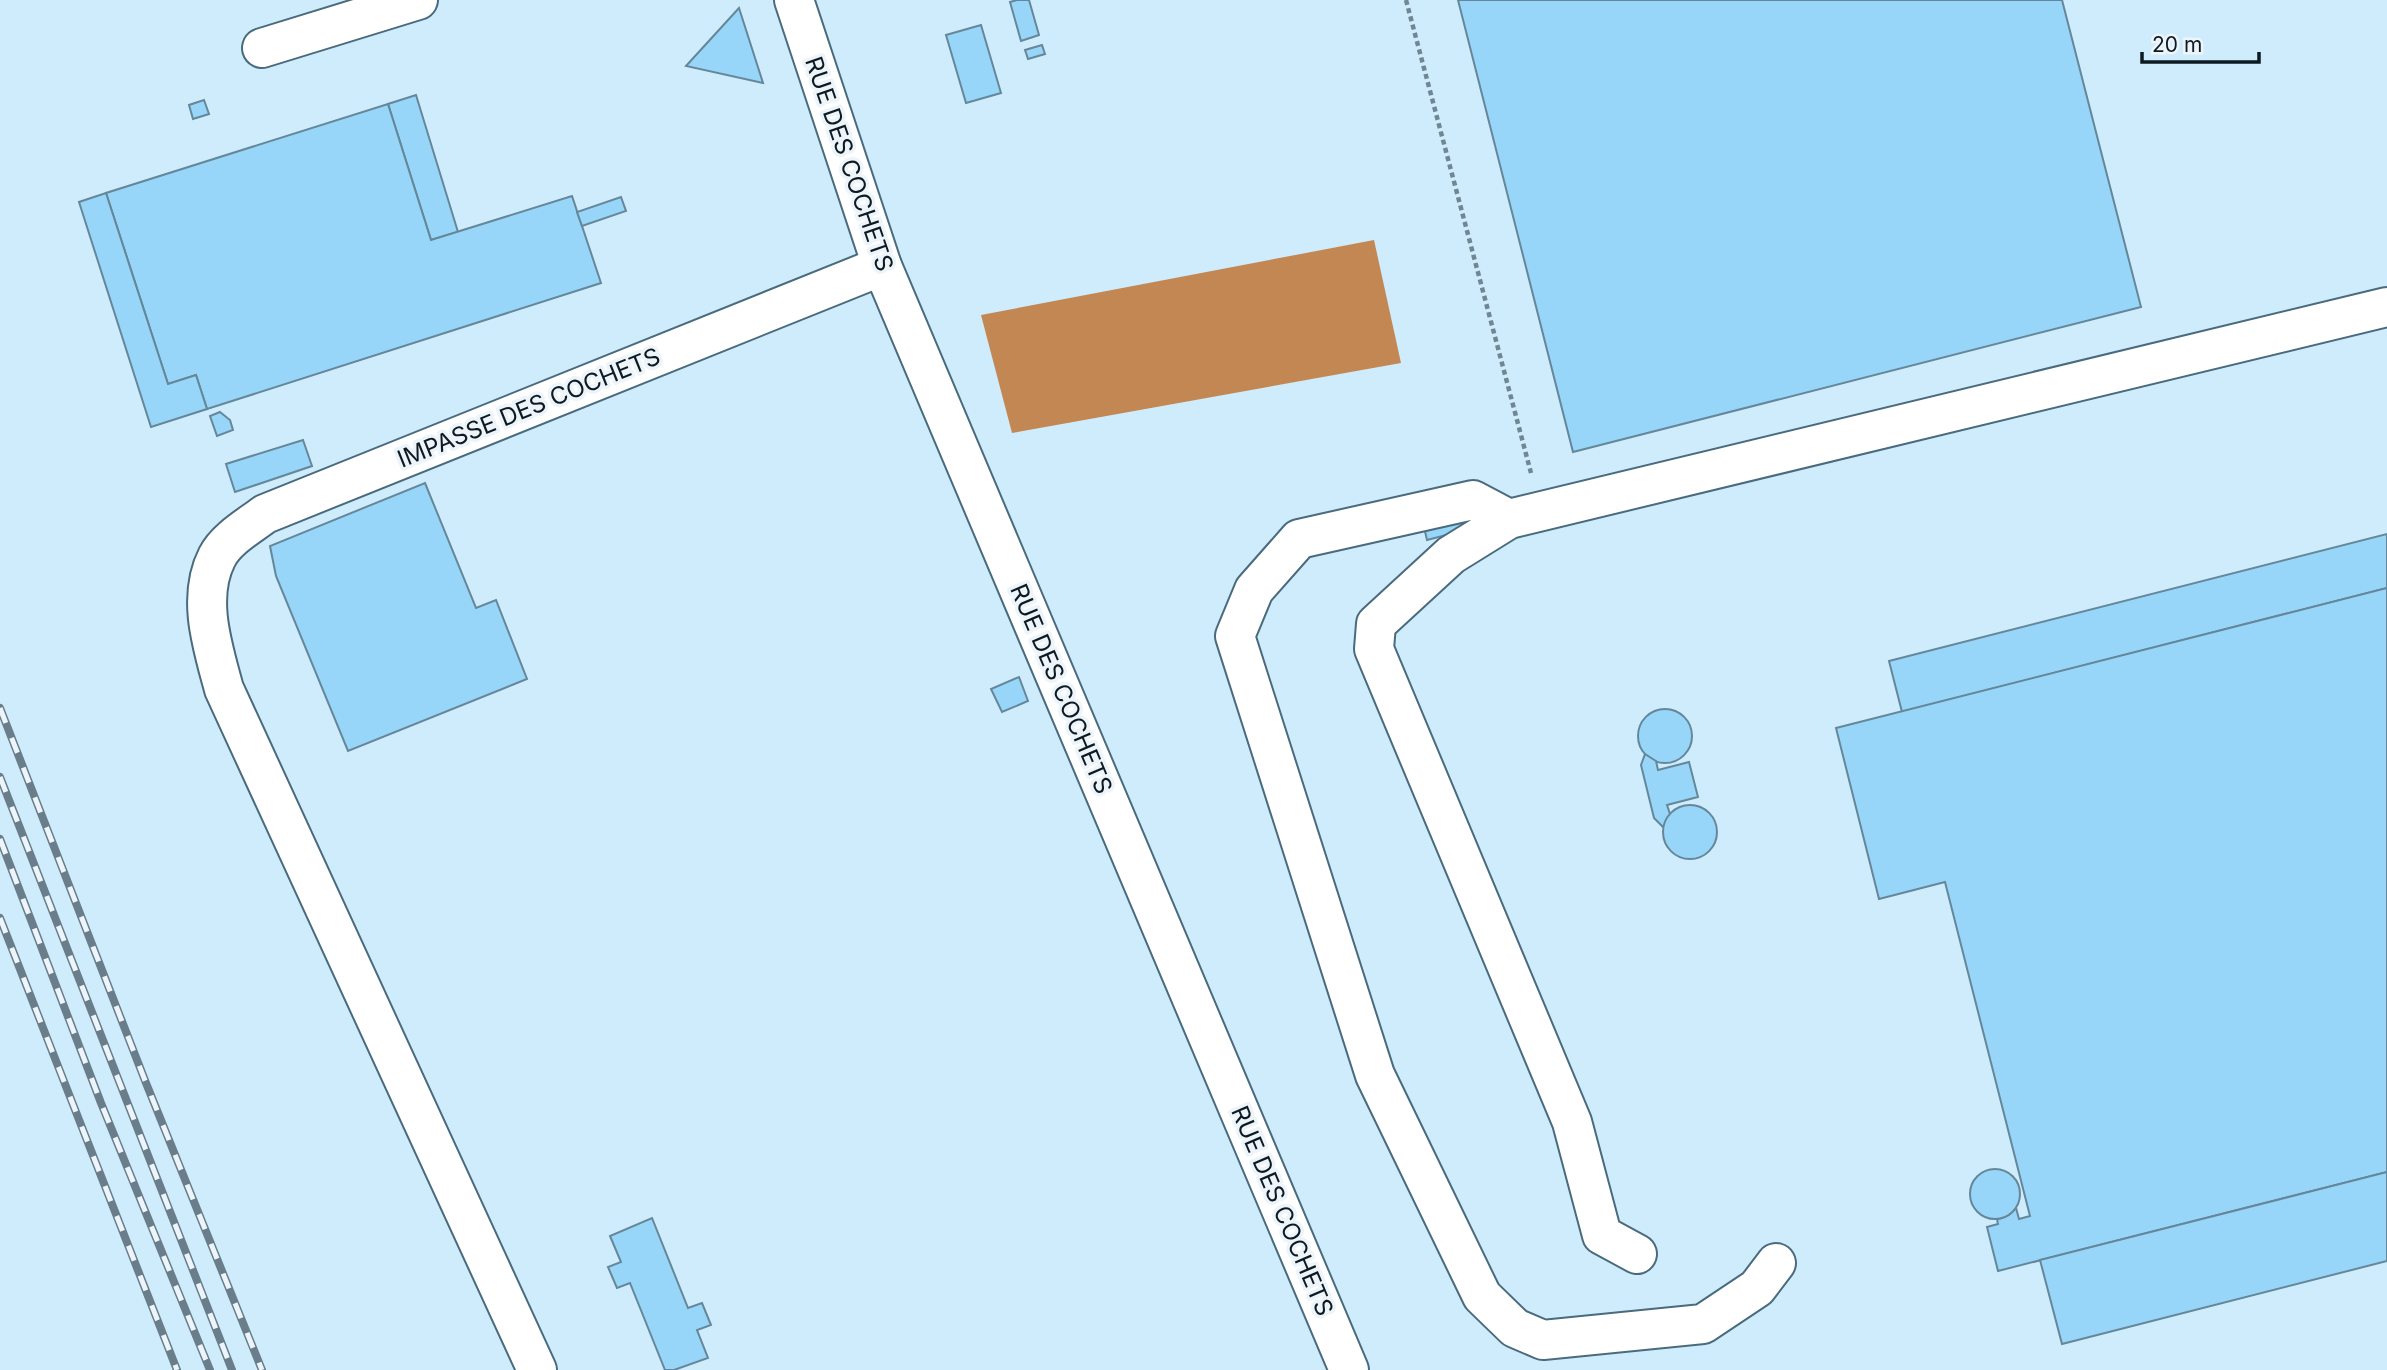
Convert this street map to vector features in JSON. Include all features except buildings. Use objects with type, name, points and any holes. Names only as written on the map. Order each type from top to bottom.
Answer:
[{"type":"street","points":[[262,48],[418,0]]},
{"type":"street","name":"RUE DES COCHETS","points":[[794,0],[882,266],[1349,1370]]},
{"type":"street","name":"IMPASSE DES COCHETS","points":[[537,1370],[224,689],[209,631],[208,586],[217,556],[235,537],[265,514],[882,266]]},
{"type":"street","points":[[1637,1254],[1602,1235],[1572,1122],[1374,649],[1376,624],[1451,555],[1525,515],[2387,307]]},
{"type":"street","points":[[1525,515],[1474,500],[1299,539],[1254,590],[1235,636],[1375,1075],[1482,1296],[1514,1328],[1543,1340],[1703,1324],[1757,1288],[1776,1263]]},
{"type":"path","points":[[1406,0],[1525,515]]},
{"type":"shaded area","points":[[1374,240],[1401,363],[1012,433],[981,315]]},
{"type":"railway","points":[[0,708],[146,1083],[262,1370]]},
{"type":"railway","points":[[0,777],[232,1370]]},
{"type":"railway","points":[[0,839],[101,1103],[210,1370]]},
{"type":"railway","points":[[0,918],[177,1370]]}]
